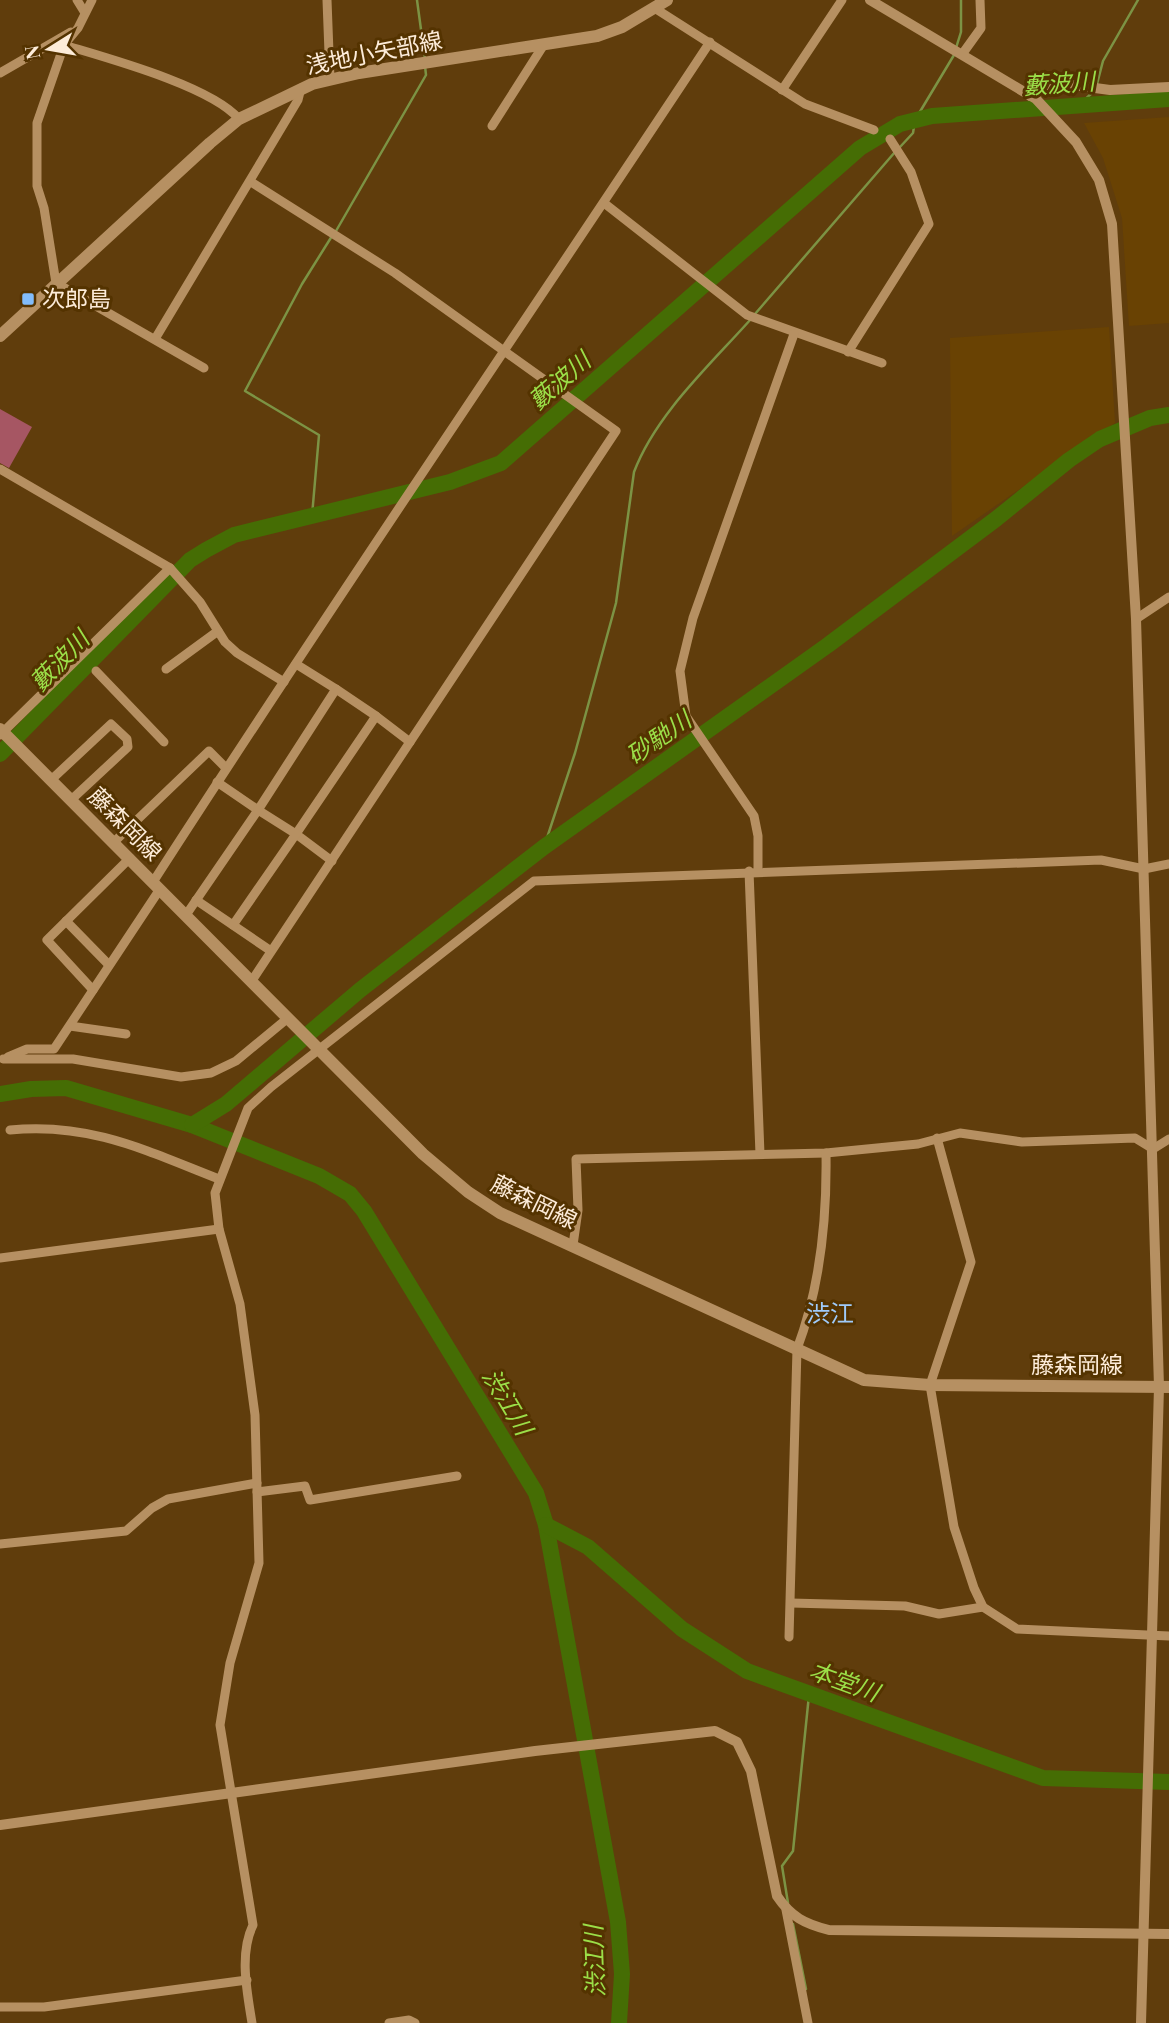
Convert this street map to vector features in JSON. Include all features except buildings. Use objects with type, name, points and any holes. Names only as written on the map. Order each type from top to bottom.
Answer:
[{"type":"main road","name":"浅地小矢部線","points":[[0,336],[239,119],[301,88],[330,79],[597,36],[656,9],[667,0]]},
{"type":"main road","name":"藤森岡線","points":[[1,732],[114,842],[423,1154],[468,1192],[500,1213],[864,1380],[930,1385],[1164,1387]]},
{"type":"street","points":[[77,0],[85,13]]},
{"type":"street","points":[[92,0],[78,28],[64,45],[40,110],[36,143],[37,186],[44,208],[56,284],[204,368]]},
{"type":"street","points":[[327,0],[330,79]]},
{"type":"street","points":[[782,90],[842,0]]},
{"type":"street","points":[[870,0],[1033,97],[1076,142],[1099,180],[1112,224],[1136,619],[1153,1149],[1164,1387],[1146,1773],[1141,2023]]},
{"type":"street","points":[[963,53],[981,28],[980,0]]},
{"type":"street","points":[[656,9],[805,104],[874,130]]},
{"type":"street","points":[[0,73],[78,28]]},
{"type":"street","points":[[288,1018],[236,1061],[211,1073],[181,1077],[73,1059],[3,1059],[27,1049],[54,1049],[70,1026],[226,768],[710,42]]},
{"type":"street","points":[[64,45],[146,70],[229,107],[239,119]]},
{"type":"street","points":[[492,126],[543,46]]},
{"type":"street","points":[[1033,97],[1058,83],[1110,90],[1169,87]]},
{"type":"street","points":[[155,339],[251,181],[298,100],[301,88]]},
{"type":"street","points":[[848,352],[929,224],[911,172],[890,139]]},
{"type":"street","points":[[251,181],[395,273],[616,431],[251,982]]},
{"type":"street","points":[[604,203],[747,316],[882,363]]},
{"type":"street","points":[[760,1154],[754,871],[758,836],[749,805],[687,716],[680,671],[693,618],[794,334]]},
{"type":"street","points":[[0,469],[170,568],[185,583],[236,653],[284,682]]},
{"type":"street","points":[[1,732],[170,568]]},
{"type":"street","points":[[1136,619],[1169,597]]},
{"type":"street","points":[[166,668],[218,631]]},
{"type":"street","points":[[296,664],[376,716],[410,742]]},
{"type":"street","points":[[96,671],[164,742]]},
{"type":"street","points":[[186,915],[336,689]]},
{"type":"street","points":[[233,925],[376,716]]},
{"type":"street","points":[[51,780],[111,724],[127,739],[128,747],[71,800]]},
{"type":"street","points":[[114,842],[209,751],[226,768]]},
{"type":"street","points":[[217,782],[332,860]]},
{"type":"street","points":[[93,990],[47,940],[130,858]]},
{"type":"street","points":[[252,2023],[246,1940],[253,1925],[220,1725],[230,1662],[259,1563],[255,1415],[240,1304],[219,1229],[215,1193],[248,1108],[271,1087],[534,881],[1101,860],[1144,869],[1169,864]]},
{"type":"street","points":[[196,900],[271,951]]},
{"type":"street","points":[[66,921],[109,965]]},
{"type":"street","points":[[70,1026],[126,1034]]},
{"type":"street","points":[[10,1130],[32,1128],[91,1132],[219,1179]]},
{"type":"street","points":[[573,1245],[578,1210],[576,1159],[825,1153],[918,1144],[960,1133],[1022,1142],[1135,1138],[1153,1149]]},
{"type":"street","points":[[937,1138],[971,1262],[930,1385],[959,1550],[983,1607],[1021,1630],[1169,1636]]},
{"type":"street","points":[[1153,1149],[1169,1139]]},
{"type":"street","points":[[789,1636],[797,1349],[806,1321],[821,1241],[827,1192],[825,1153]]},
{"type":"street","points":[[0,1258],[219,1229]]},
{"type":"street","points":[[0,1544],[127,1531],[152,1508],[168,1499],[257,1488],[304,1486],[310,1500],[457,1476]]},
{"type":"street","points":[[791,1603],[905,1606],[933,1614],[983,1607]]},
{"type":"street","points":[[0,1825],[535,1751],[715,1731],[737,1741],[751,1771],[778,1896],[786,1910],[808,2023]]},
{"type":"street","points":[[786,1910],[804,1924],[829,1930],[1169,1934]]},
{"type":"street","points":[[0,2007],[44,2007],[247,1980]]},
{"type":"street","points":[[389,2023],[409,2020],[415,2023]]},
{"type":"shaded area","points":[[1169,117],[1169,323],[1129,326],[1122,218],[1103,158],[1084,123]]},
{"type":"shaded area","points":[[1109,327],[1115,423],[952,536],[950,338]]},
{"type":"shaded area","points":[[0,409],[32,427],[9,468],[0,463]]},
{"type":"waterway","points":[[417,0],[425,59]]},
{"type":"waterway","points":[[956,48],[961,32],[961,0]]},
{"type":"waterway","points":[[1097,84],[1103,61],[1138,0]]},
{"type":"waterway","points":[[900,147],[913,133],[915,120],[954,55]]},
{"type":"waterway","points":[[336,231],[426,75],[425,66]]},
{"type":"waterway","points":[[1080,104],[1092,93]]},
{"type":"waterway","name":"藪波川","points":[[0,754],[190,560],[234,535],[450,482],[501,463],[860,148],[900,124],[932,116],[1169,99]]},
{"type":"waterway","points":[[755,314],[895,152]]},
{"type":"waterway","points":[[312,516],[319,435],[245,391],[302,284],[332,236]]},
{"type":"waterway","points":[[544,847],[575,753],[616,603],[634,472],[670,410],[751,319]]},
{"type":"waterway","name":"砂馳川","points":[[192,1125],[226,1104],[360,990],[544,847],[828,645],[996,519],[1069,460],[1100,439],[1150,418],[1169,415]]},
{"type":"waterway","name":"渋江川","points":[[0,1094],[31,1089],[66,1088],[192,1125],[319,1176],[350,1194],[364,1211],[536,1493],[546,1525],[618,1922],[622,1974],[619,2023]]},
{"type":"waterway","name":"本堂川","points":[[546,1525],[588,1547],[682,1629],[747,1671],[1043,1778],[1169,1782]]},
{"type":"waterway","points":[[788,1903],[782,1866],[793,1851],[809,1695]]},
{"type":"waterway","points":[[793,1924],[806,1989]]},
{"type":"place","name":"次郎島","points":[[28,299]]},
{"type":"district","name":"渋江","points":[[830,1314]]}]
